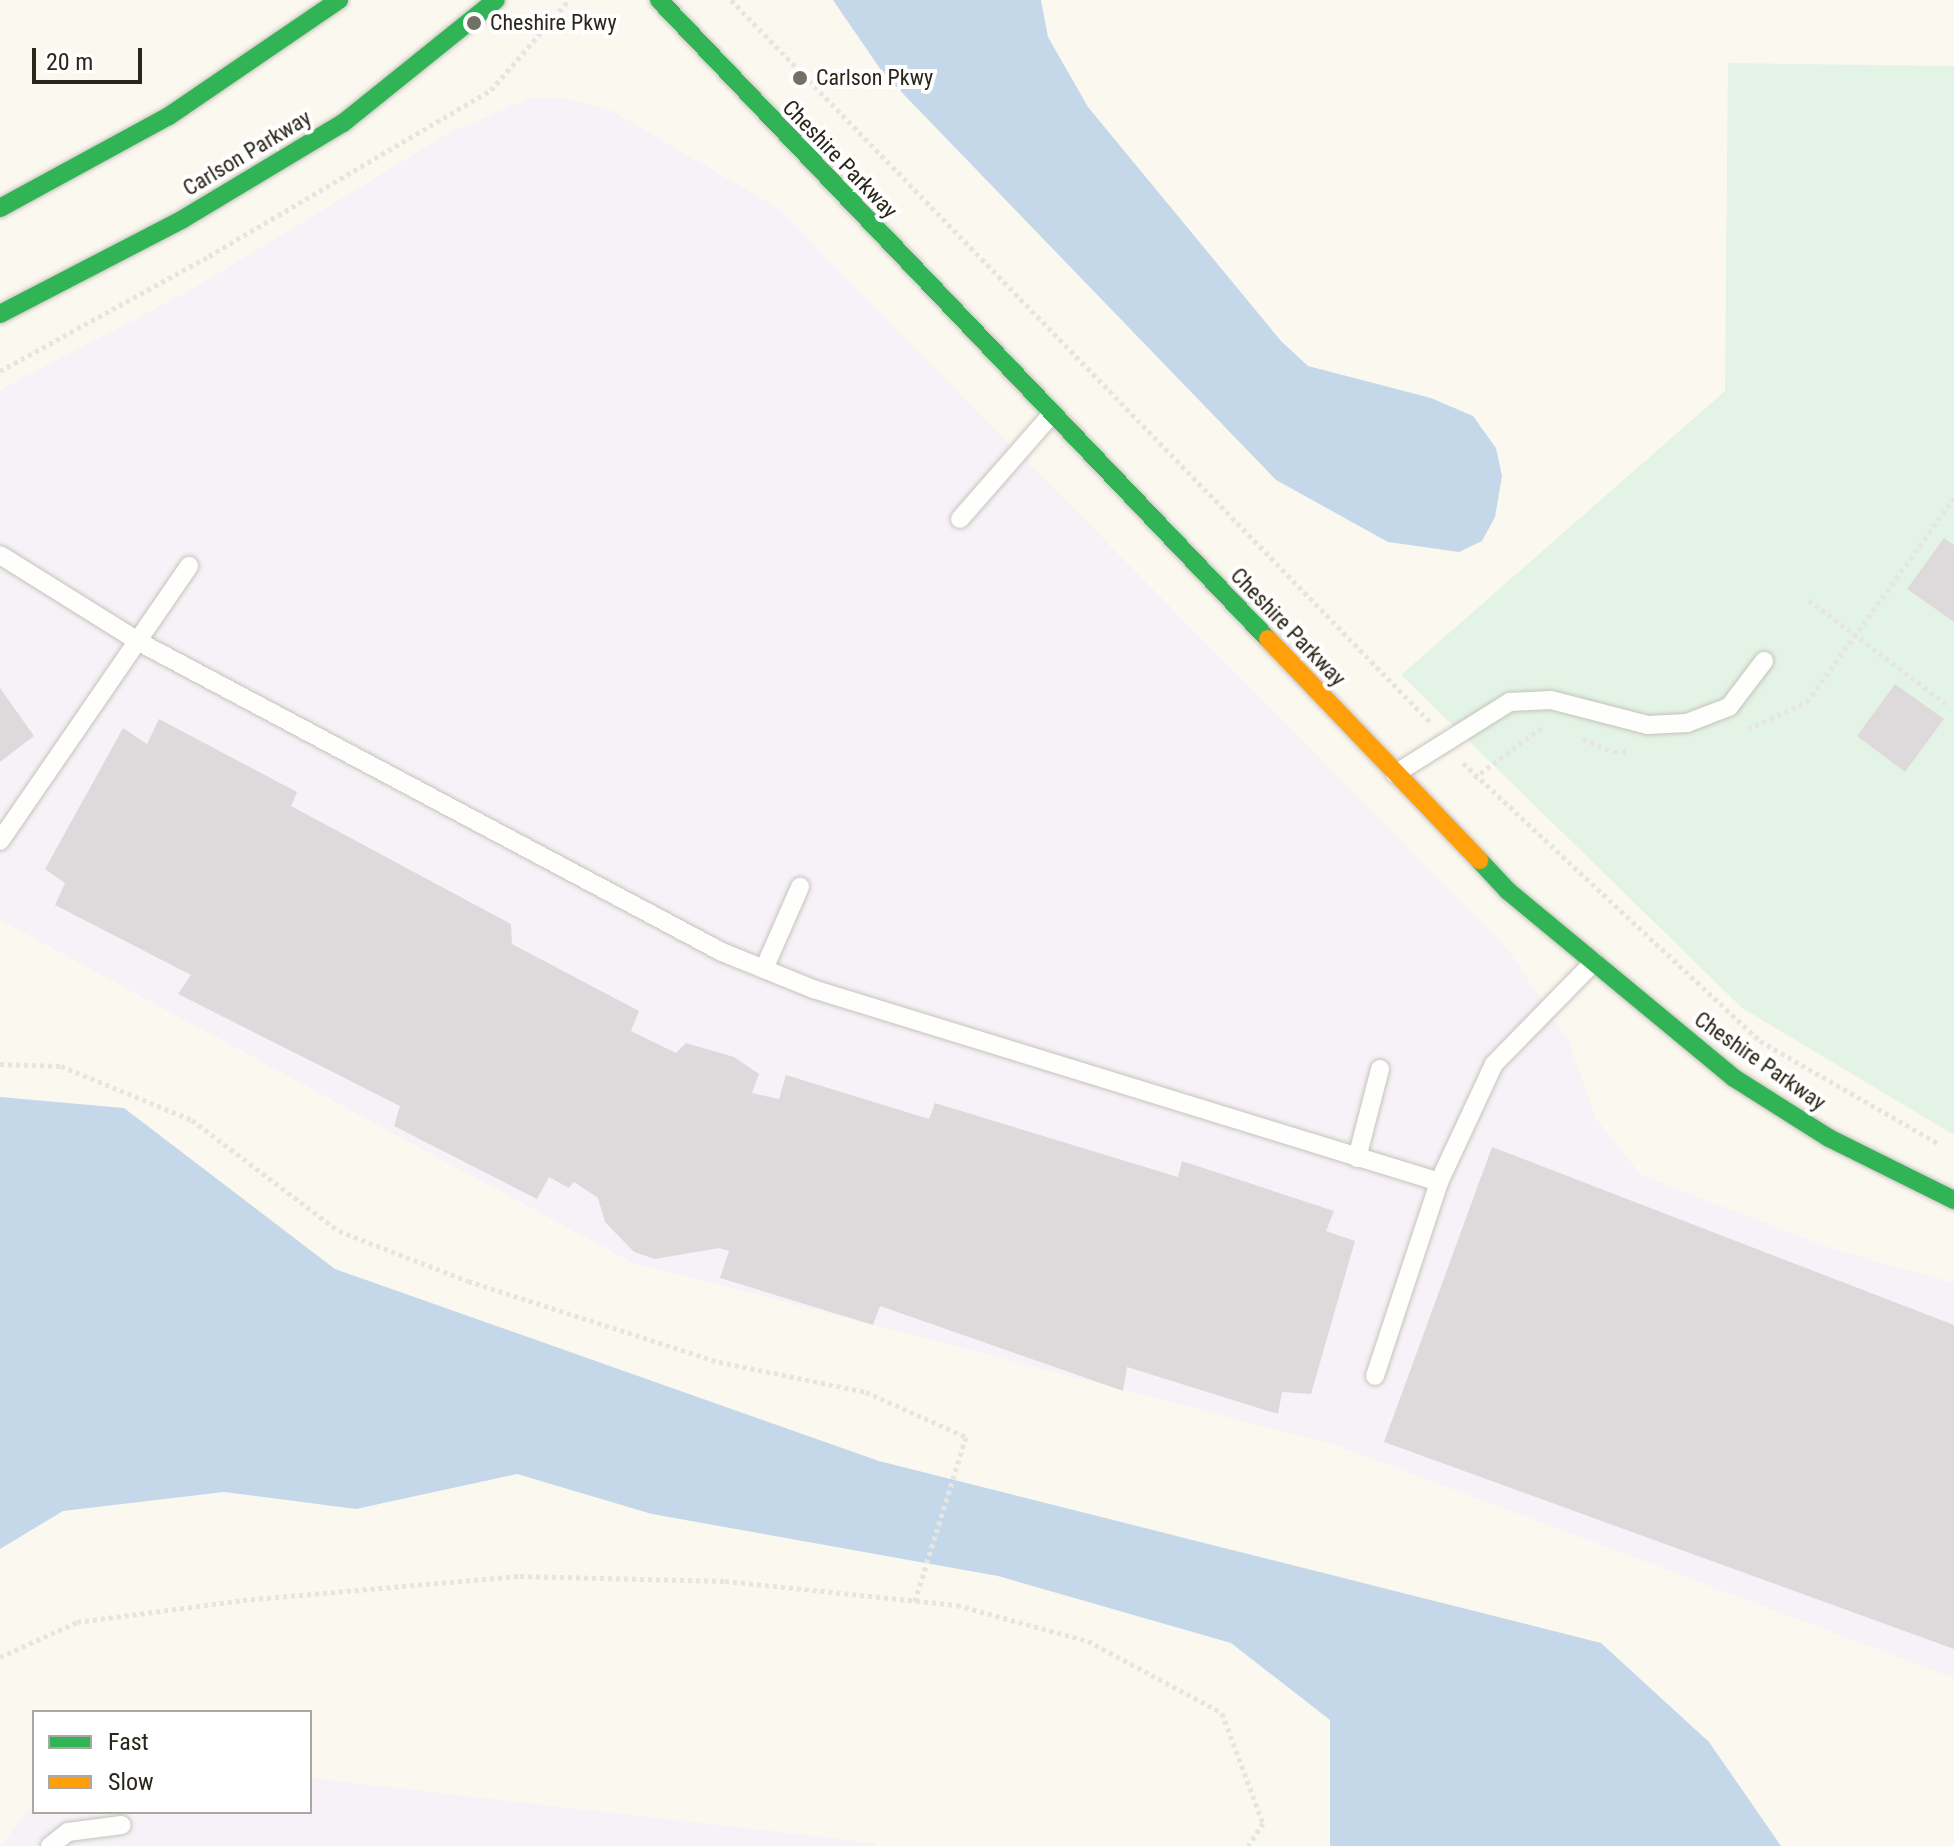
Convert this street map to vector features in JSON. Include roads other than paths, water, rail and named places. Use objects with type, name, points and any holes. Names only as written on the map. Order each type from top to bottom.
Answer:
[{"type":"street","points":[[0,208],[169,116],[339,0]]},
{"type":"street","name":"Carlson Parkway","points":[[0,314],[183,219],[343,123],[496,0]]},
{"type":"street","name":"Cheshire Parkway","points":[[659,0],[1051,415],[1508,891],[1595,961],[1642,1006],[1734,1078],[1829,1138],[1954,1200]]},
{"type":"street","points":[[688,0],[691,37]]},
{"type":"lane","points":[[960,519],[1051,415]]},
{"type":"lane","points":[[0,555],[141,643],[722,952],[813,989],[1439,1182]]},
{"type":"lane","points":[[0,841],[141,643],[189,566]]},
{"type":"lane","points":[[1395,774],[1510,702],[1551,700],[1648,725],[1687,723],[1729,707],[1764,661]]},
{"type":"lane","points":[[764,969],[800,887]]},
{"type":"lane","points":[[1375,1376],[1439,1182],[1494,1064],[1595,961]]},
{"type":"lane","points":[[1357,1158],[1380,1069]]},
{"type":"lane","points":[[50,1846],[68,1832],[122,1825]]},
{"type":"water","points":[[833,0],[1041,0],[1048,37],[1088,107],[1281,341],[1308,366],[1431,398],[1473,416],[1496,448],[1502,476],[1495,517],[1482,541],[1459,552],[1388,542],[1276,480],[883,73]]},
{"type":"water","points":[[0,1097],[124,1108],[335,1269],[879,1461],[1601,1643],[1709,1742],[1781,1846],[1330,1846],[1330,1720],[1231,1643],[998,1576],[652,1514],[517,1474],[356,1509],[224,1492],[63,1511],[0,1549]]},
{"type":"place","name":"Cheshire Pkwy","points":[[474,23]]},
{"type":"place","name":"Carlson Pkwy","points":[[800,78]]}]
